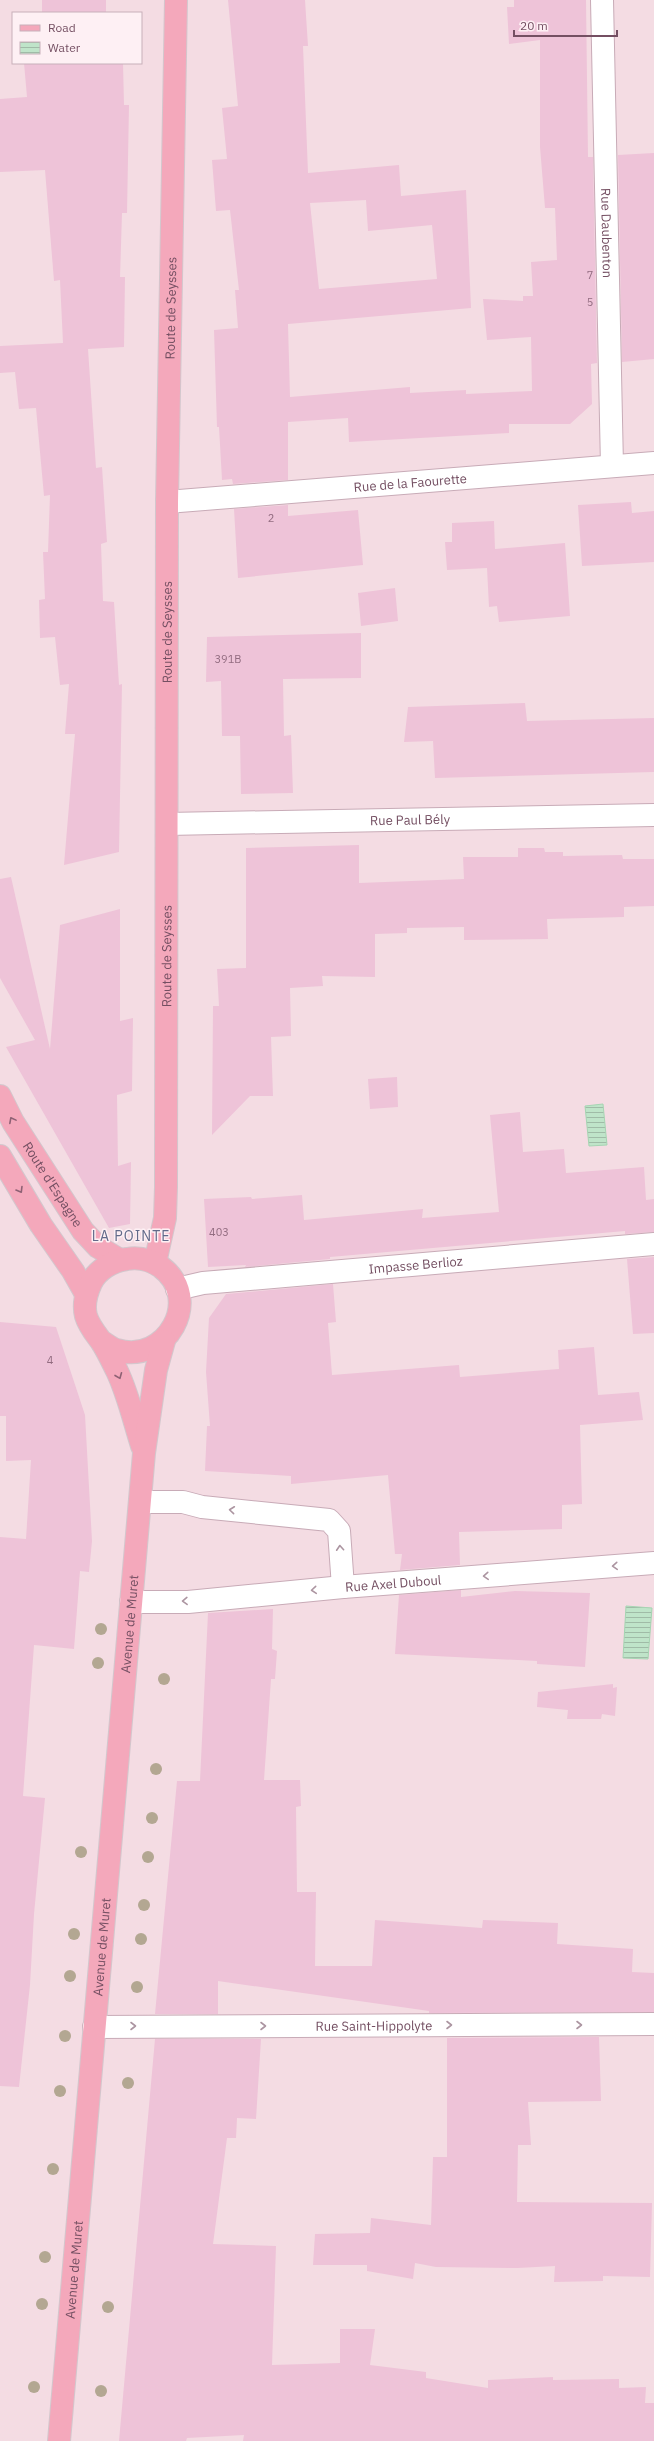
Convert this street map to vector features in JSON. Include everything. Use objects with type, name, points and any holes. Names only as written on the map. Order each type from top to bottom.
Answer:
[{"type":"main road","name":"Route de Seysses","points":[[155,1263],[165,1218],[167,502],[176,0]]},
{"type":"main road","name":"Route d'Espagne","points":[[0,1096],[13,1122],[83,1231],[98,1247],[120,1260]]},
{"type":"main road","points":[[0,1156],[41,1225],[74,1271],[86,1294],[86,1315],[94,1334],[101,1341],[116,1350],[133,1353],[149,1349],[164,1341],[173,1330],[179,1317],[180,1303],[177,1289],[168,1274],[155,1263],[138,1258],[120,1260],[105,1266],[97,1274],[86,1294]]},
{"type":"main road","name":"Avenue de Muret","points":[[101,1341],[122,1384],[144,1453]]},
{"type":"main road","name":"Avenue de Muret","points":[[59,2441],[144,1453],[156,1370],[164,1341]]},
{"type":"street","name":"Rue Daubenton","points":[[602,0],[612,466]]},
{"type":"street","name":"Rue de la Faourette","points":[[167,502],[612,466],[654,464]]},
{"type":"street","name":"Rue Paul Bély","points":[[167,824],[654,814]]},
{"type":"street","name":"Impasse Berlioz","points":[[177,1289],[203,1283],[654,1244]]},
{"type":"street","points":[[140,1502],[183,1502],[202,1507],[329,1520],[339,1532],[343,1587]]},
{"type":"street","name":"Rue Axel Duboul","points":[[131,1602],[188,1602],[343,1587],[654,1562]]},
{"type":"street","name":"Rue Saint-Hippolyte","points":[[94,2027],[654,2024]]},
{"type":"shaded area","points":[[0,0],[654,0],[654,2441],[0,2441]]},
{"type":"water","points":[[603,1104],[607,1145],[589,1146],[585,1106]]},
{"type":"water","points":[[626,1606],[652,1608],[648,1659],[623,1658]]},
{"type":"building","points":[[42,0],[106,0],[106,12],[42,12]]},
{"type":"building","points":[[228,0],[305,0],[308,46],[303,46],[308,173],[399,165],[401,196],[466,190],[471,308],[288,324],[290,397],[410,387],[410,393],[466,390],[466,394],[532,391],[531,337],[487,340],[483,299],[523,301],[523,296],[533,296],[531,262],[557,260],[555,208],[545,208],[540,147],[540,40],[509,44],[507,7],[514,7],[514,0],[586,0],[588,157],[593,157],[597,363],[591,364],[592,404],[570,424],[509,424],[509,433],[349,442],[348,418],[288,422],[288,480],[233,484],[232,479],[222,480],[219,427],[217,427],[214,330],[238,328],[235,290],[239,290],[230,210],[216,211],[212,160],[227,159],[222,108],[238,106]],"holes":[[[366,200],[368,231],[432,225],[437,279],[319,289],[310,203]]]},
{"type":"building","points":[[24,64],[123,64],[124,105],[129,105],[127,213],[122,213],[120,277],[125,277],[124,347],[88,349],[96,468],[102,467],[107,542],[101,544],[103,601],[114,602],[119,685],[122,684],[119,852],[64,865],[75,734],[65,734],[69,684],[60,685],[55,637],[40,638],[39,600],[45,599],[43,552],[48,552],[50,495],[44,496],[36,408],[19,409],[15,372],[0,373],[0,346],[63,343],[60,280],[54,281],[45,170],[0,172],[0,99],[27,97]]},
{"type":"building","points":[[654,153],[654,359],[622,362],[618,155]]},
{"type":"building","points":[[631,502],[632,513],[654,511],[654,562],[582,566],[578,505]]},
{"type":"building","points":[[288,505],[288,516],[358,510],[363,565],[238,578],[234,509]]},
{"type":"building","points":[[494,521],[495,549],[565,543],[570,616],[499,622],[497,606],[489,607],[487,568],[447,570],[445,542],[452,542],[452,523]]},
{"type":"building","points":[[395,588],[398,621],[361,626],[358,593]]},
{"type":"building","points":[[361,633],[361,678],[283,679],[284,736],[291,735],[293,793],[241,794],[240,736],[222,736],[221,681],[206,682],[207,637]]},
{"type":"building","points":[[525,703],[527,721],[654,718],[654,772],[435,778],[433,741],[404,742],[408,707]]},
{"type":"building","points":[[359,845],[359,883],[464,879],[463,857],[518,857],[518,848],[544,848],[545,852],[563,852],[563,856],[622,855],[623,859],[654,859],[654,906],[624,907],[624,917],[547,919],[548,939],[464,940],[464,927],[407,928],[407,933],[375,934],[375,977],[322,976],[323,986],[290,988],[291,1036],[271,1037],[273,1096],[250,1096],[212,1135],[213,1006],[219,1006],[217,969],[246,968],[246,848]]},
{"type":"building","points":[[11,877],[50,1049],[60,925],[120,909],[120,1021],[133,1018],[132,1091],[117,1095],[118,1166],[131,1162],[130,1224],[109,1228],[6,1047],[35,1040],[0,978],[0,879]]},
{"type":"building","points":[[397,1077],[398,1107],[370,1109],[368,1079]]},
{"type":"building","points":[[520,1112],[523,1152],[564,1149],[566,1173],[644,1167],[646,1200],[654,1199],[654,1232],[625,1234],[625,1231],[330,1257],[330,1259],[245,1267],[246,1265],[208,1267],[204,1199],[251,1197],[252,1199],[302,1195],[304,1220],[423,1209],[422,1218],[499,1212],[490,1115]]},
{"type":"building","points":[[654,1257],[654,1333],[633,1334],[627,1259]]},
{"type":"building","points":[[333,1284],[336,1322],[328,1323],[332,1375],[459,1365],[460,1377],[559,1369],[558,1350],[594,1347],[598,1395],[639,1392],[643,1420],[580,1425],[582,1504],[562,1505],[562,1529],[459,1532],[460,1565],[400,1570],[402,1554],[395,1554],[388,1475],[291,1484],[291,1476],[205,1471],[207,1426],[210,1426],[206,1372],[209,1318],[226,1294]]},
{"type":"building","points":[[0,1322],[56,1327],[85,1415],[92,1541],[89,1572],[80,1571],[74,1649],[34,1645],[23,1796],[45,1798],[34,1914],[30,1985],[19,2087],[0,2086],[0,1537],[26,1539],[31,1460],[6,1461],[6,1416],[0,1416]]},
{"type":"building","points":[[461,1590],[461,1597],[515,1591],[590,1593],[585,1667],[537,1664],[537,1661],[395,1654],[399,1595]]},
{"type":"building","points":[[273,1609],[272,1649],[277,1651],[275,1679],[271,1679],[264,1780],[300,1780],[301,1806],[296,1807],[297,1892],[316,1892],[315,1966],[372,1966],[375,1920],[482,1928],[483,1920],[558,1923],[557,1944],[633,1949],[632,1972],[654,1973],[654,2012],[429,2013],[429,2011],[218,1981],[218,2014],[155,2014],[177,1781],[200,1781],[208,1613]]},
{"type":"building","points":[[613,1684],[613,1688],[617,1687],[615,1716],[602,1714],[601,1719],[567,1719],[568,1710],[537,1707],[538,1692]]},
{"type":"building","points":[[599,2037],[601,2101],[528,2102],[531,2145],[518,2145],[517,2202],[652,2203],[650,2277],[603,2276],[603,2281],[554,2282],[555,2266],[518,2268],[436,2267],[415,2263],[413,2279],[367,2271],[367,2265],[313,2265],[315,2234],[370,2233],[371,2218],[431,2225],[433,2157],[447,2157],[447,2038]]},
{"type":"building","points":[[155,2039],[261,2039],[256,2119],[237,2118],[236,2138],[227,2138],[213,2244],[276,2246],[272,2365],[340,2363],[340,2329],[375,2329],[370,2365],[426,2372],[426,2378],[488,2388],[488,2380],[553,2377],[553,2380],[619,2379],[619,2388],[646,2387],[645,2403],[654,2403],[654,2441],[243,2441],[244,2435],[187,2438],[186,2441],[119,2441]]},
{"type":"district","name":"LA POINTE","points":[[131,1236]]}]
